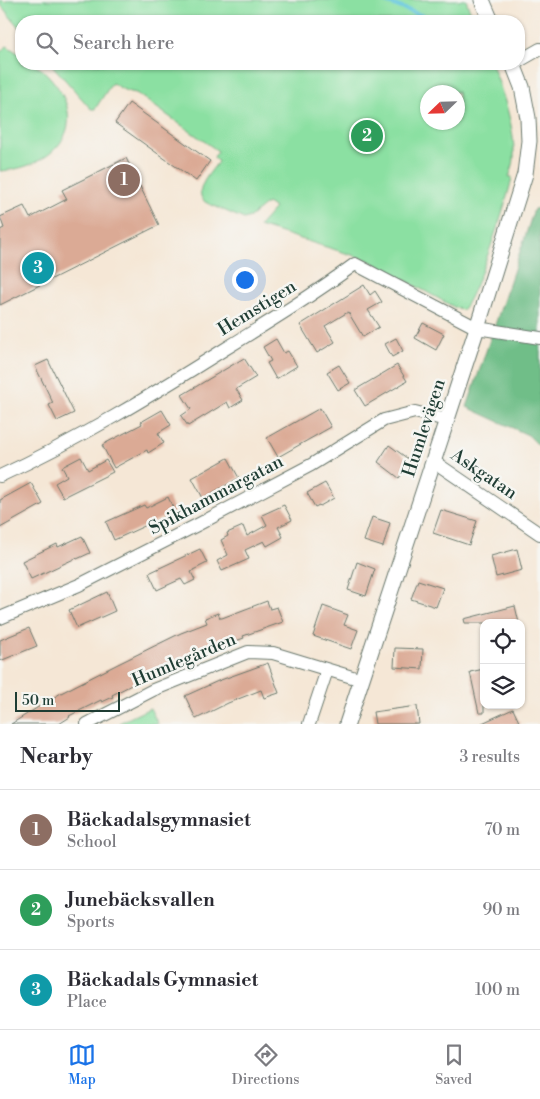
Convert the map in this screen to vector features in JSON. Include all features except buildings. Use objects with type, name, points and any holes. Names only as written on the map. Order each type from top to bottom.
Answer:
[{"type":"street","points":[[482,0],[489,15]]},
{"type":"street","points":[[525,58],[540,49]]},
{"type":"street","name":"Humlevägen","points":[[347,724],[477,328],[535,142],[524,94],[515,70]]},
{"type":"street","name":"Hemstigen","points":[[0,476],[44,456],[184,375],[305,299],[355,264],[477,328],[540,338]]},
{"type":"street","name":"Spikhammargatan","points":[[0,618],[78,585],[199,524],[311,465],[384,420],[415,412],[446,420]]},
{"type":"street","name":"Askgatan","points":[[433,461],[540,534]]},
{"type":"street","name":"Humlegården","points":[[87,724],[153,690],[248,652],[272,653],[362,680]]},
{"type":"street","points":[[309,724],[327,670]]},
{"type":"green space","points":[[0,0],[6,2],[7,0],[466,0],[472,15],[15,15],[15,23],[0,4]]},
{"type":"green space","points":[[7,46],[15,51],[15,70],[43,70],[53,81],[64,99],[68,115],[67,130],[60,143],[49,154],[19,168],[0,171],[0,52]]},
{"type":"green space","points":[[56,70],[494,70],[504,98],[513,134],[514,160],[509,177],[512,177],[510,188],[483,268],[468,302],[462,310],[368,260],[259,226],[275,208],[267,203],[250,217],[244,219],[205,202],[201,193],[202,187],[207,176],[218,162],[214,157],[218,151],[136,93],[126,91],[112,83],[95,109],[91,109]]},
{"type":"green space","points":[[540,208],[540,447],[528,435],[467,407],[534,209]]},
{"type":"green space","points":[[150,708],[158,724],[119,724],[119,723]]},
{"type":"waterway","points":[[381,0],[420,15]]},
{"type":"place","name":"Junebäcksvallen","points":[[367,136]]},
{"type":"place","name":"Bäckadalsgymnasiet","points":[[124,180]]},
{"type":"place","name":"Bäckadals Gymnasiet","points":[[38,268]]}]
